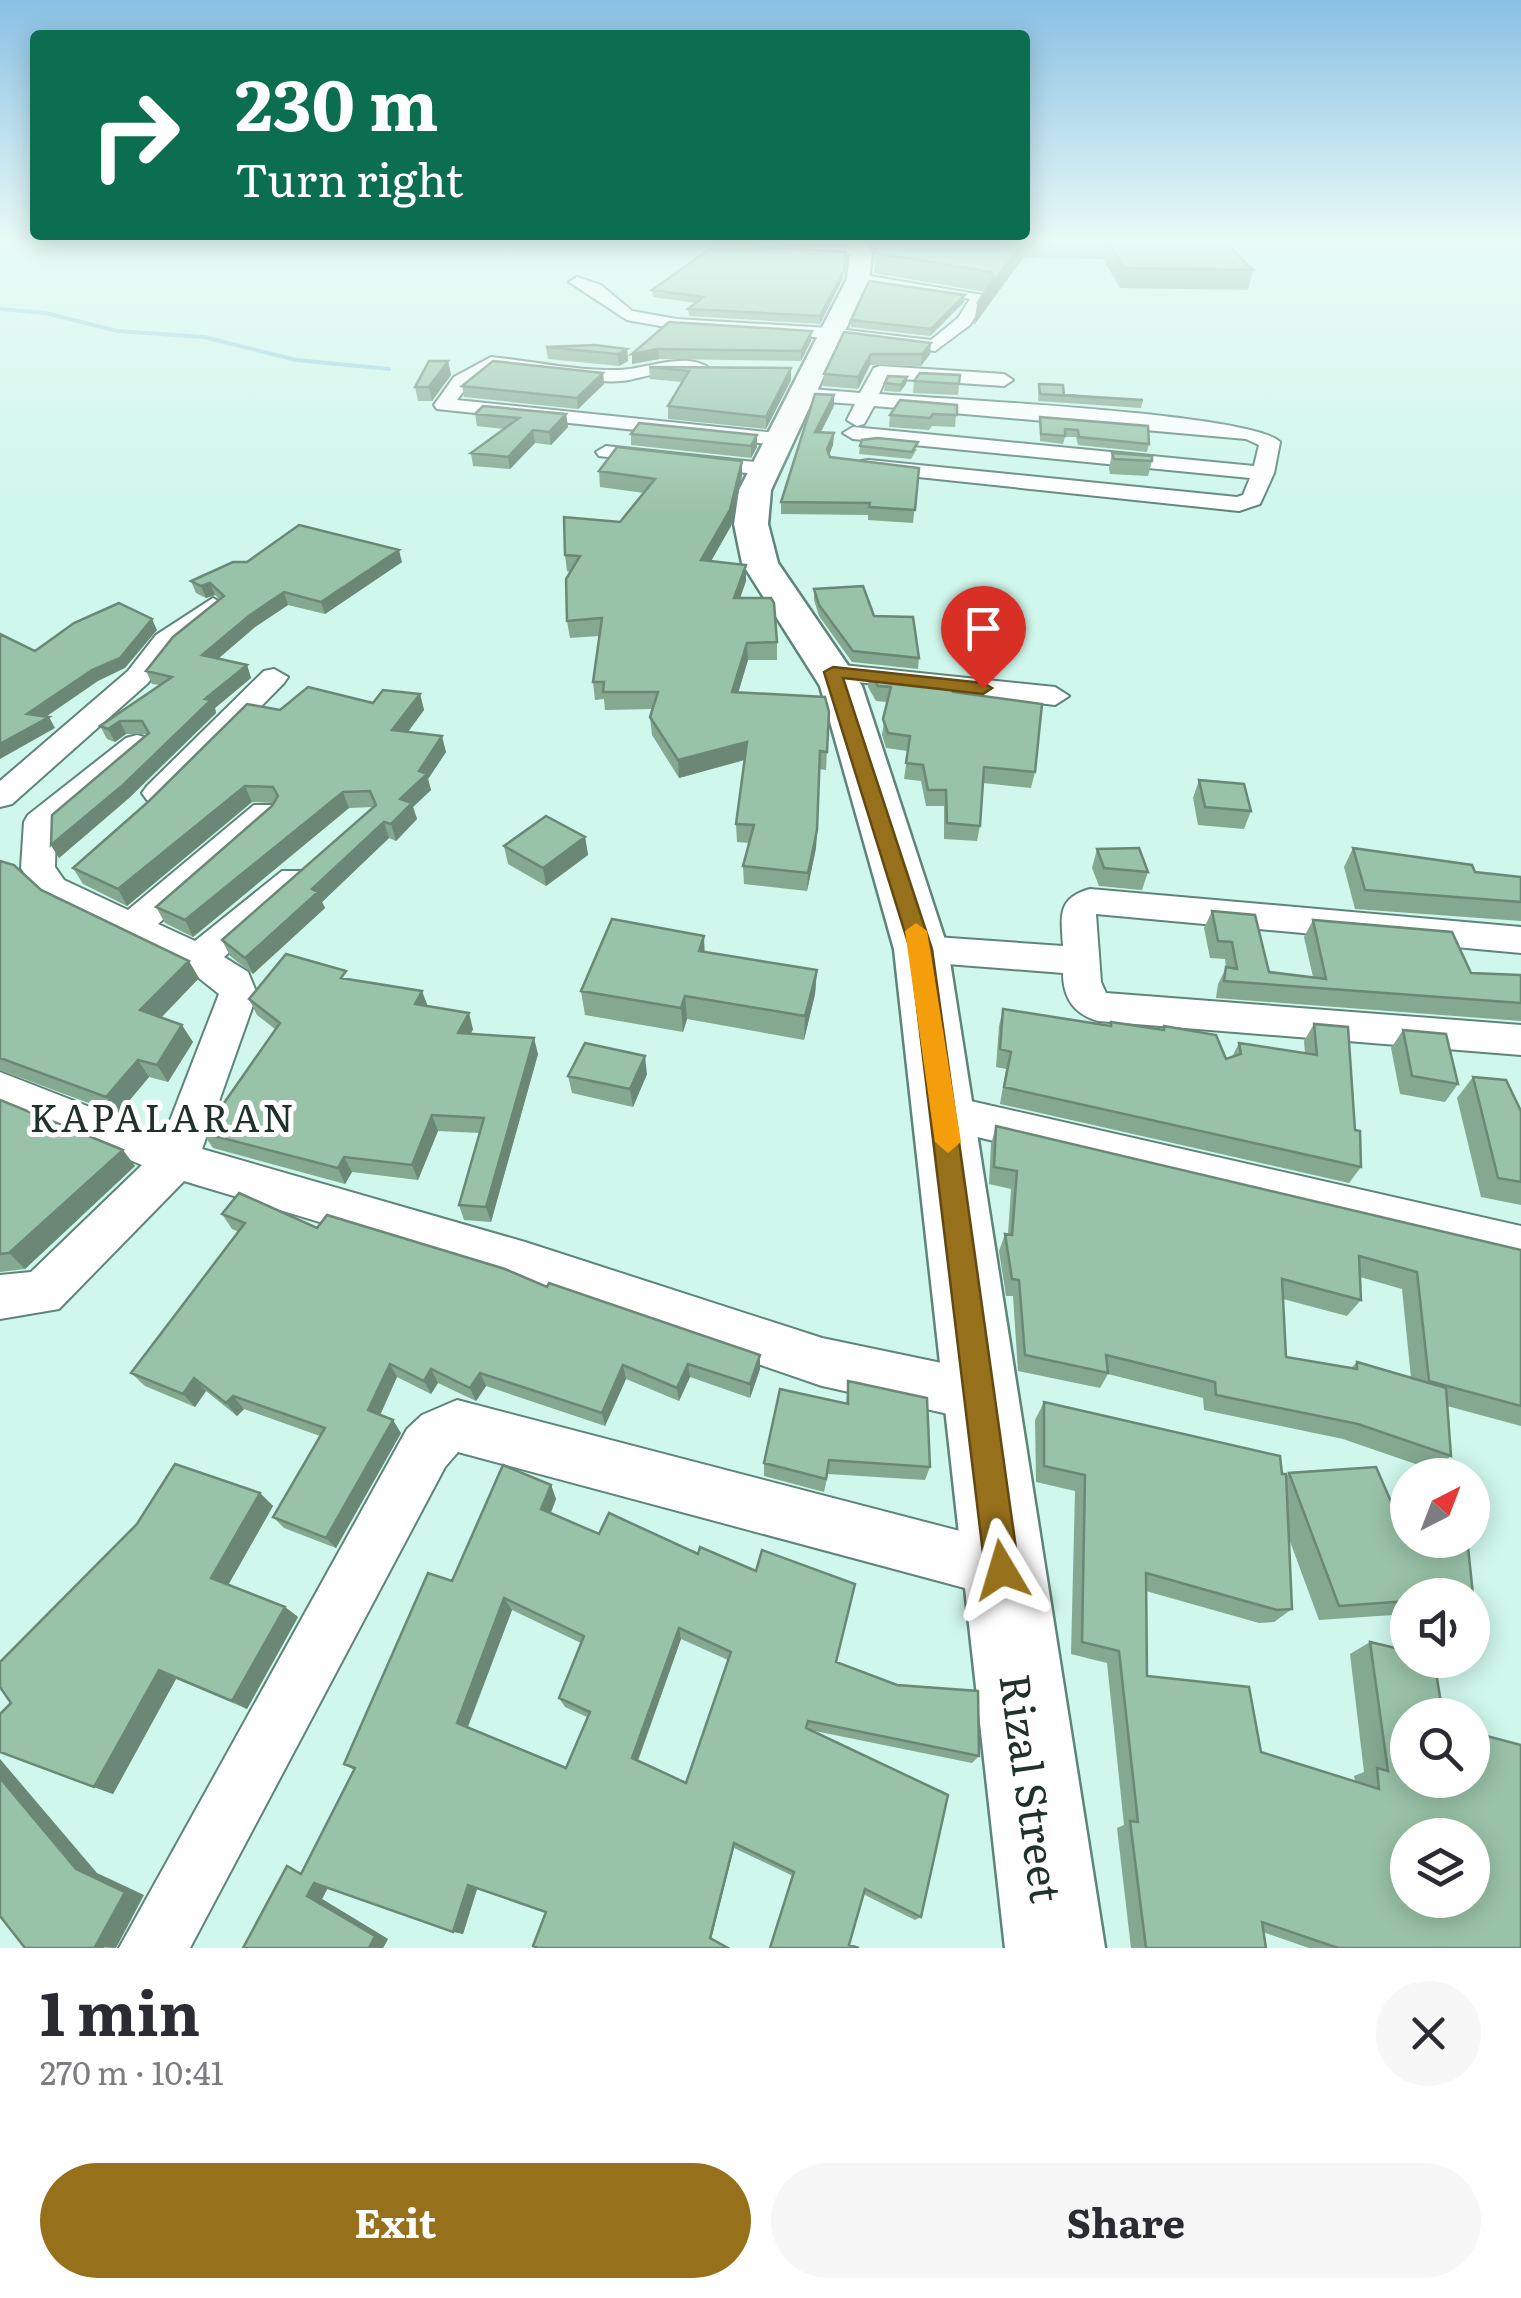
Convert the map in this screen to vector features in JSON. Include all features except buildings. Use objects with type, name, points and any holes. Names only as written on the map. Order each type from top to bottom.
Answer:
[{"type":"main road","name":"Rizal Street","points":[[829,333],[800,378],[751,503],[760,563],[837,679],[921,949],[1056,1948]]},
{"type":"street","points":[[785,331],[897,335],[941,345],[955,331]]},
{"type":"street","points":[[716,369],[659,368],[620,376],[506,361],[477,368],[461,381],[444,406],[577,421],[771,454]]},
{"type":"street","points":[[848,448],[866,398],[883,372],[1004,380]]},
{"type":"street","points":[[577,421],[620,376]]},
{"type":"street","points":[[800,378],[866,398],[1250,433],[1270,442],[1252,499],[1239,504],[848,448]]},
{"type":"street","points":[[461,381],[501,385]]},
{"type":"street","points":[[848,448],[1263,473]]},
{"type":"street","points":[[606,452],[771,454]]},
{"type":"street","points":[[40,822],[1,796],[138,678],[166,641],[213,606]]},
{"type":"street","points":[[130,819],[274,677]]},
{"type":"street","points":[[837,679],[1056,696]]},
{"type":"street","points":[[0,1297],[42,1294],[176,1160],[238,994],[235,982],[198,958],[132,927],[65,876],[38,868],[40,822],[136,744]]},
{"type":"street","points":[[132,927],[265,812]]},
{"type":"street","points":[[198,958],[324,852]]},
{"type":"street","points":[[1521,940],[1090,901],[1078,908],[1082,991],[1098,1007],[1521,1040]]},
{"type":"street","points":[[921,949],[1082,961]]},
{"type":"street","points":[[0,1089],[176,1160],[525,1262],[822,1362],[980,1396]]},
{"type":"street","points":[[944,1112],[1521,1247]]},
{"type":"street","points":[[154,1948],[426,1448],[440,1433],[458,1426],[1002,1570]]},
{"type":"waterway","points":[[117,331],[204,337],[296,360],[389,369]]},
{"type":"slow traffic","points":[[916,931],[948,1142]]},
{"type":"district","name":"KAPALARAN","points":[[163,1115]]},
{"type":"route","points":[[983,688],[833,672],[882,815],[921,949],[1002,1570]]}]
